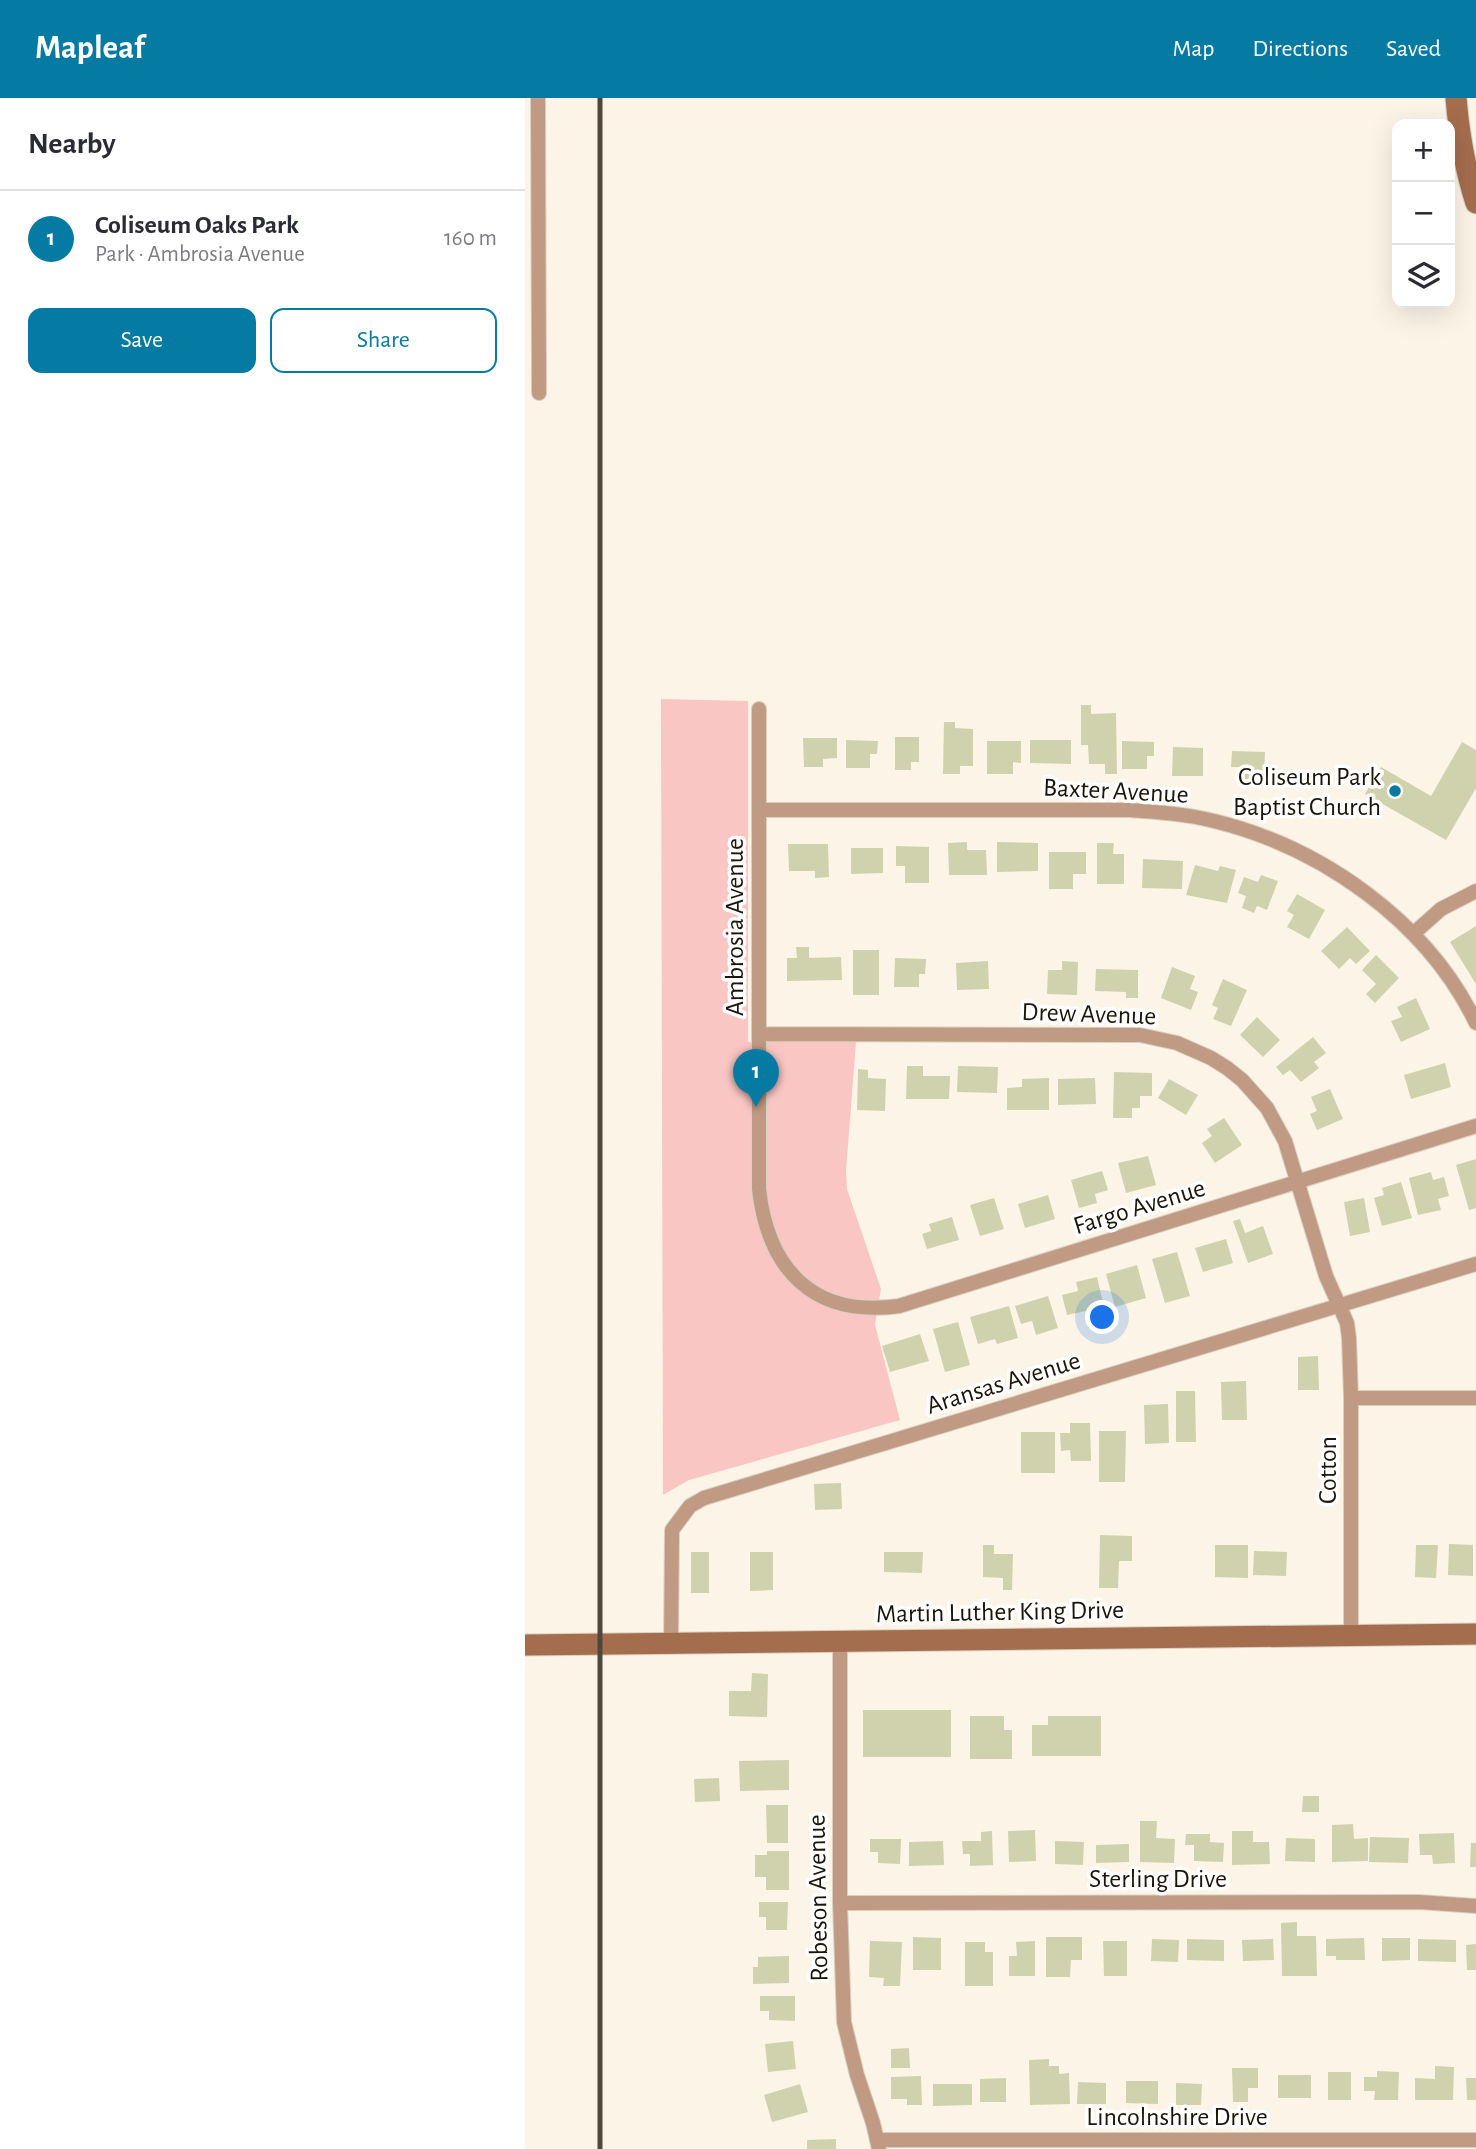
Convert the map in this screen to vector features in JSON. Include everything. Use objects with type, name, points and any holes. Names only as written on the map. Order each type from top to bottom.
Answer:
[{"type":"main road","points":[[1456,98],[1465,163],[1476,203]]},
{"type":"main road","name":"Martin Luther King Drive","points":[[525,1646],[1476,1634]]},
{"type":"street","points":[[538,98],[539,393]]},
{"type":"street","name":"Ambrosia Avenue","points":[[759,709],[761,1211],[768,1237],[781,1260],[800,1282],[816,1294]]},
{"type":"street","name":"Baxter Avenue","points":[[759,810],[1129,810],[1213,821],[1253,832],[1329,868],[1364,892],[1413,934],[1450,979],[1476,1023]]},
{"type":"street","points":[[1413,934],[1441,909],[1476,891]]},
{"type":"street","name":"Drew Avenue","points":[[759,1034],[1122,1034],[1159,1038],[1211,1058],[1242,1080],[1255,1094],[1267,1108],[1285,1141],[1326,1276],[1340,1306]]},
{"type":"street","name":"Fargo Avenue","points":[[816,1294],[853,1307],[878,1309],[899,1306],[1476,1126]]},
{"type":"street","name":"Aransas Avenue","points":[[671,1644],[671,1530],[690,1506],[704,1498],[1476,1264]]},
{"type":"street","name":"Cotton","points":[[1340,1306],[1347,1323],[1349,1338],[1351,1636]]},
{"type":"street","points":[[1351,1398],[1476,1398]]},
{"type":"street","name":"Robeson Avenue","points":[[840,1641],[840,1903],[844,2022],[857,2075],[879,2144]]},
{"type":"street","name":"Sterling Drive","points":[[840,1903],[1419,1902],[1476,1906]]},
{"type":"street","name":"Lincolnshire Drive","points":[[879,2144],[1476,2140]]},
{"type":"shaded area","points":[[661,699],[748,701],[748,1042],[856,1042],[847,1189],[881,1289],[875,1325],[900,1420],[689,1480],[663,1495]]},
{"type":"building","points":[[1081,705],[1091,705],[1091,714],[1116,713],[1117,774],[1105,774],[1105,764],[1089,764],[1088,745],[1081,745]]},
{"type":"building","points":[[944,722],[955,722],[955,728],[973,729],[973,766],[960,766],[960,774],[943,774]]},
{"type":"building","points":[[895,737],[919,737],[919,762],[911,762],[911,770],[895,770]]},
{"type":"building","points":[[803,738],[837,738],[837,758],[823,759],[823,767],[804,767]]},
{"type":"building","points":[[846,740],[878,741],[877,754],[870,754],[870,768],[846,768]]},
{"type":"building","points":[[1030,740],[1071,740],[1071,764],[1030,763]]},
{"type":"building","points":[[987,741],[1021,741],[1021,763],[1013,762],[1013,774],[987,774]]},
{"type":"building","points":[[1122,741],[1154,742],[1154,756],[1147,756],[1147,769],[1122,769]]},
{"type":"building","name":"Coliseum Park Baptist Church","points":[[1462,742],[1476,750],[1476,788],[1446,840],[1365,794],[1381,767],[1431,796]]},
{"type":"building","points":[[1173,747],[1203,748],[1203,776],[1172,776]]},
{"type":"building","points":[[1232,751],[1265,752],[1264,780],[1241,779],[1241,767],[1231,767]]},
{"type":"building","points":[[967,842],[967,850],[986,850],[987,875],[949,875],[948,843]]},
{"type":"building","points":[[997,842],[1038,843],[1038,871],[997,872]]},
{"type":"building","points":[[1097,843],[1114,843],[1113,854],[1124,854],[1124,884],[1097,884]]},
{"type":"building","points":[[788,844],[828,844],[829,877],[815,878],[815,871],[789,871]]},
{"type":"building","points":[[896,846],[929,847],[929,883],[905,883],[905,866],[896,866]]},
{"type":"building","points":[[851,848],[883,848],[883,873],[851,874]]},
{"type":"building","points":[[1049,852],[1086,852],[1086,874],[1073,874],[1073,889],[1049,889]]},
{"type":"building","points":[[1143,859],[1183,861],[1182,889],[1142,888]]},
{"type":"building","points":[[1195,865],[1218,871],[1220,866],[1236,870],[1227,903],[1186,895]]},
{"type":"building","points":[[1261,875],[1278,881],[1267,910],[1257,906],[1254,913],[1242,908],[1246,896],[1238,893],[1244,877],[1258,882]]},
{"type":"building","points":[[1297,894],[1325,910],[1309,939],[1287,927],[1294,915],[1287,911]]},
{"type":"building","points":[[1476,926],[1476,984],[1450,942]]},
{"type":"building","points":[[1347,927],[1370,951],[1356,964],[1350,958],[1339,969],[1321,951]]},
{"type":"building","points":[[796,947],[809,947],[809,958],[841,957],[842,980],[787,981],[787,958],[797,958]]},
{"type":"building","points":[[853,950],[879,950],[879,995],[853,995]]},
{"type":"building","points":[[1376,955],[1399,978],[1375,1003],[1366,994],[1376,984],[1362,970]]},
{"type":"building","points":[[895,958],[926,959],[925,974],[919,974],[919,987],[894,987]]},
{"type":"building","points":[[988,961],[989,989],[957,990],[956,963]]},
{"type":"building","points":[[1062,961],[1078,962],[1077,995],[1047,994],[1048,970],[1062,970]]},
{"type":"building","points":[[1172,967],[1195,976],[1190,989],[1198,992],[1191,1010],[1161,998]]},
{"type":"building","points":[[1096,969],[1138,970],[1138,998],[1126,998],[1126,992],[1095,991]]},
{"type":"building","points":[[1223,979],[1247,990],[1231,1026],[1213,1019],[1218,1008],[1212,1005]]},
{"type":"building","points":[[1416,998],[1430,1029],[1401,1042],[1391,1021],[1402,1017],[1397,1007]]},
{"type":"building","points":[[1257,1017],[1280,1040],[1263,1057],[1240,1035]]},
{"type":"building","points":[[1313,1037],[1326,1053],[1314,1062],[1319,1068],[1301,1082],[1290,1070],[1283,1075],[1276,1067]]},
{"type":"building","points":[[1445,1063],[1451,1087],[1411,1099],[1404,1075]]},
{"type":"building","points":[[907,1066],[923,1066],[923,1076],[950,1076],[949,1099],[906,1099]]},
{"type":"building","points":[[958,1066],[998,1067],[997,1093],[957,1092]]},
{"type":"building","points":[[858,1069],[868,1070],[868,1078],[886,1079],[885,1111],[857,1110]]},
{"type":"building","points":[[1114,1072],[1152,1073],[1152,1096],[1140,1096],[1140,1108],[1132,1108],[1132,1118],[1113,1118]]},
{"type":"building","points":[[1049,1078],[1049,1110],[1007,1110],[1007,1088],[1022,1087],[1022,1079]]},
{"type":"building","points":[[1095,1078],[1096,1104],[1058,1105],[1058,1079]]},
{"type":"building","points":[[1169,1079],[1198,1095],[1186,1115],[1158,1098]]},
{"type":"building","points":[[1330,1089],[1343,1119],[1317,1130],[1310,1114],[1317,1111],[1311,1097]]},
{"type":"building","points":[[1224,1118],[1242,1145],[1215,1163],[1202,1143],[1212,1136],[1207,1129]]},
{"type":"building","points":[[1148,1156],[1156,1185],[1126,1193],[1118,1163]]},
{"type":"building","points":[[1476,1159],[1476,1208],[1469,1210],[1456,1165]]},
{"type":"building","points":[[1102,1171],[1108,1190],[1095,1194],[1097,1203],[1079,1208],[1071,1180]]},
{"type":"building","points":[[1431,1172],[1433,1180],[1444,1177],[1449,1196],[1438,1199],[1441,1210],[1418,1215],[1409,1178]]},
{"type":"building","points":[[1401,1182],[1412,1218],[1382,1226],[1374,1198],[1384,1195],[1382,1188]]},
{"type":"building","points":[[1048,1195],[1055,1219],[1025,1228],[1018,1204]]},
{"type":"building","points":[[994,1198],[1004,1229],[980,1236],[970,1205]]},
{"type":"building","points":[[1364,1198],[1370,1232],[1350,1236],[1344,1202]]},
{"type":"building","points":[[952,1217],[959,1240],[927,1249],[922,1234],[931,1231],[929,1224]]},
{"type":"building","points":[[1240,1219],[1245,1233],[1263,1226],[1273,1254],[1248,1263],[1233,1221]]},
{"type":"building","points":[[1226,1239],[1233,1263],[1203,1272],[1195,1248]]},
{"type":"building","points":[[1177,1252],[1190,1296],[1165,1303],[1152,1259]]},
{"type":"building","points":[[1137,1265],[1146,1298],[1115,1307],[1106,1274]]},
{"type":"building","points":[[1097,1277],[1104,1307],[1067,1315],[1062,1295],[1078,1291],[1076,1282]]},
{"type":"building","points":[[1048,1296],[1058,1328],[1036,1335],[1032,1321],[1021,1324],[1015,1306]]},
{"type":"building","points":[[1009,1306],[1018,1338],[997,1344],[995,1339],[978,1344],[970,1317]]},
{"type":"building","points":[[958,1322],[970,1365],[945,1372],[933,1329]]},
{"type":"building","points":[[920,1334],[929,1361],[890,1372],[882,1346]]},
{"type":"building","points":[[1318,1356],[1319,1390],[1298,1390],[1298,1357]]},
{"type":"building","points":[[1246,1381],[1247,1420],[1222,1420],[1221,1382]]},
{"type":"building","points":[[1176,1391],[1195,1391],[1196,1442],[1176,1442]]},
{"type":"building","points":[[1168,1404],[1169,1443],[1145,1444],[1144,1405]]},
{"type":"building","points":[[1070,1423],[1090,1423],[1091,1461],[1071,1461],[1070,1450],[1061,1451],[1060,1433],[1070,1433]]},
{"type":"building","points":[[1099,1431],[1126,1431],[1125,1482],[1099,1482]]},
{"type":"building","points":[[1021,1432],[1055,1432],[1055,1473],[1021,1473]]},
{"type":"building","points":[[841,1483],[842,1509],[815,1510],[814,1484]]},
{"type":"building","points":[[1100,1535],[1132,1536],[1132,1561],[1119,1561],[1118,1588],[1099,1588]]},
{"type":"building","points":[[1449,1544],[1473,1545],[1473,1576],[1448,1575]]},
{"type":"building","points":[[983,1545],[994,1545],[994,1554],[1013,1554],[1012,1590],[1003,1590],[1003,1578],[983,1577]]},
{"type":"building","points":[[1215,1545],[1248,1545],[1248,1578],[1215,1577]]},
{"type":"building","points":[[1416,1545],[1438,1545],[1436,1578],[1415,1577]]},
{"type":"building","points":[[1254,1551],[1287,1552],[1286,1576],[1253,1575]]},
{"type":"building","points":[[691,1552],[709,1552],[709,1593],[691,1593]]},
{"type":"building","points":[[750,1552],[773,1552],[773,1590],[750,1591]]},
{"type":"building","points":[[884,1552],[923,1552],[922,1573],[884,1572]]},
{"type":"building","points":[[752,1673],[768,1674],[767,1717],[729,1716],[729,1691],[751,1691]]},
{"type":"building","points":[[863,1710],[951,1710],[951,1757],[863,1757]]},
{"type":"building","points":[[970,1716],[1004,1716],[1004,1730],[1012,1730],[1012,1759],[970,1759]]},
{"type":"building","points":[[1048,1716],[1101,1716],[1101,1756],[1032,1756],[1032,1725],[1048,1725]]},
{"type":"building","points":[[789,1760],[789,1790],[740,1791],[739,1761]]},
{"type":"building","points":[[719,1778],[720,1801],[695,1802],[694,1779]]},
{"type":"building","points":[[1303,1796],[1319,1796],[1319,1812],[1302,1812]]},
{"type":"building","points":[[766,1805],[788,1805],[788,1843],[767,1843]]},
{"type":"building","points":[[1140,1821],[1157,1821],[1156,1838],[1175,1839],[1174,1863],[1140,1862]]},
{"type":"building","points":[[1353,1824],[1354,1839],[1368,1838],[1368,1861],[1332,1862],[1332,1825]]},
{"type":"building","points":[[1035,1830],[1036,1861],[1009,1862],[1008,1831]]},
{"type":"building","points":[[992,1831],[993,1865],[970,1866],[970,1854],[963,1854],[962,1841],[981,1841],[981,1832]]},
{"type":"building","points":[[1232,1831],[1253,1831],[1253,1842],[1269,1842],[1270,1864],[1232,1865]]},
{"type":"building","points":[[1454,1833],[1455,1863],[1433,1864],[1432,1855],[1420,1855],[1419,1834]]},
{"type":"building","points":[[1186,1834],[1210,1834],[1210,1842],[1224,1843],[1223,1862],[1194,1861],[1194,1845],[1185,1845]]},
{"type":"building","points":[[1370,1837],[1409,1838],[1408,1863],[1369,1862]]},
{"type":"building","points":[[1286,1838],[1315,1839],[1315,1862],[1285,1861]]},
{"type":"building","points":[[870,1839],[901,1839],[900,1864],[878,1863],[878,1852],[870,1852]]},
{"type":"building","points":[[943,1841],[944,1865],[909,1866],[909,1842]]},
{"type":"building","points":[[1055,1841],[1084,1842],[1083,1865],[1055,1864]]},
{"type":"building","points":[[1471,1843],[1476,1843],[1476,1867],[1470,1867]]},
{"type":"building","points":[[1129,1844],[1129,1862],[1096,1863],[1096,1845]]},
{"type":"building","points":[[767,1851],[789,1851],[789,1890],[766,1890],[766,1877],[755,1877],[755,1855],[767,1855]]},
{"type":"building","points":[[759,1902],[788,1902],[787,1930],[766,1930],[766,1917],[759,1917]]},
{"type":"building","points":[[1297,1922],[1297,1936],[1316,1936],[1317,1976],[1282,1976],[1281,1923]]},
{"type":"building","points":[[913,1937],[941,1938],[941,1970],[913,1970]]},
{"type":"building","points":[[1046,1937],[1082,1937],[1082,1960],[1071,1960],[1070,1977],[1046,1977]]},
{"type":"building","points":[[1364,1938],[1365,1960],[1336,1960],[1336,1956],[1326,1956],[1326,1939]]},
{"type":"building","points":[[1382,1938],[1410,1938],[1410,1960],[1382,1961]]},
{"type":"building","points":[[1152,1939],[1179,1940],[1178,1962],[1151,1961]]},
{"type":"building","points":[[1187,1939],[1224,1940],[1224,1961],[1187,1960]]},
{"type":"building","points":[[1273,1939],[1274,1960],[1243,1961],[1242,1940]]},
{"type":"building","points":[[1418,1939],[1456,1940],[1456,1962],[1418,1961]]},
{"type":"building","points":[[870,1941],[902,1942],[900,1986],[883,1986],[884,1978],[869,1977]]},
{"type":"building","points":[[1035,1941],[1035,1976],[1009,1976],[1009,1956],[1017,1956],[1016,1942]]},
{"type":"building","points":[[1103,1941],[1127,1941],[1127,1976],[1104,1976]]},
{"type":"building","points":[[965,1942],[985,1942],[985,1952],[993,1952],[993,1986],[965,1986]]},
{"type":"building","points":[[1476,1944],[1476,1970],[1467,1970],[1466,1945]]},
{"type":"building","points":[[789,1956],[789,1983],[753,1984],[753,1967],[758,1967],[758,1957]]},
{"type":"building","points":[[760,1996],[795,1996],[795,2021],[769,2020],[769,2011],[760,2011]]},
{"type":"building","points":[[793,2041],[796,2069],[768,2072],[765,2044]]},
{"type":"building","points":[[909,2048],[910,2068],[891,2068],[891,2049]]},
{"type":"building","points":[[1049,2059],[1049,2066],[1059,2066],[1059,2074],[1069,2073],[1070,2104],[1030,2105],[1029,2060]]},
{"type":"building","points":[[1435,2066],[1454,2067],[1453,2100],[1415,2100],[1415,2078],[1435,2079]]},
{"type":"building","points":[[1232,2068],[1258,2068],[1258,2088],[1248,2088],[1248,2102],[1233,2102]]},
{"type":"building","points":[[1377,2071],[1399,2072],[1398,2100],[1374,2100],[1375,2091],[1364,2091],[1364,2077],[1377,2077]]},
{"type":"building","points":[[1328,2072],[1351,2072],[1351,2100],[1328,2100]]},
{"type":"building","points":[[1278,2075],[1311,2075],[1311,2098],[1278,2098]]},
{"type":"building","points":[[921,2076],[922,2105],[907,2105],[907,2099],[891,2099],[891,2077]]},
{"type":"building","points":[[1006,2078],[1006,2102],[980,2102],[980,2079]]},
{"type":"building","points":[[1466,2078],[1476,2078],[1476,2100],[1467,2100]]},
{"type":"building","points":[[1126,2081],[1158,2081],[1158,2104],[1126,2103]]},
{"type":"building","points":[[1078,2082],[1106,2083],[1106,2104],[1077,2104]]},
{"type":"building","points":[[1176,2083],[1202,2084],[1201,2105],[1176,2105]]},
{"type":"building","points":[[800,2084],[808,2112],[772,2122],[764,2095]]},
{"type":"building","points":[[933,2084],[972,2084],[972,2105],[933,2106]]},
{"type":"building","points":[[836,2139],[836,2149],[807,2149],[807,2140]]},
{"type":"railway","points":[[600,98],[600,2149]]},
{"type":"place","name":"Coliseum Park Baptist Church","points":[[1395,791]]},
{"type":"place","name":"Coliseum Oaks Park","points":[[756,1107]]}]
